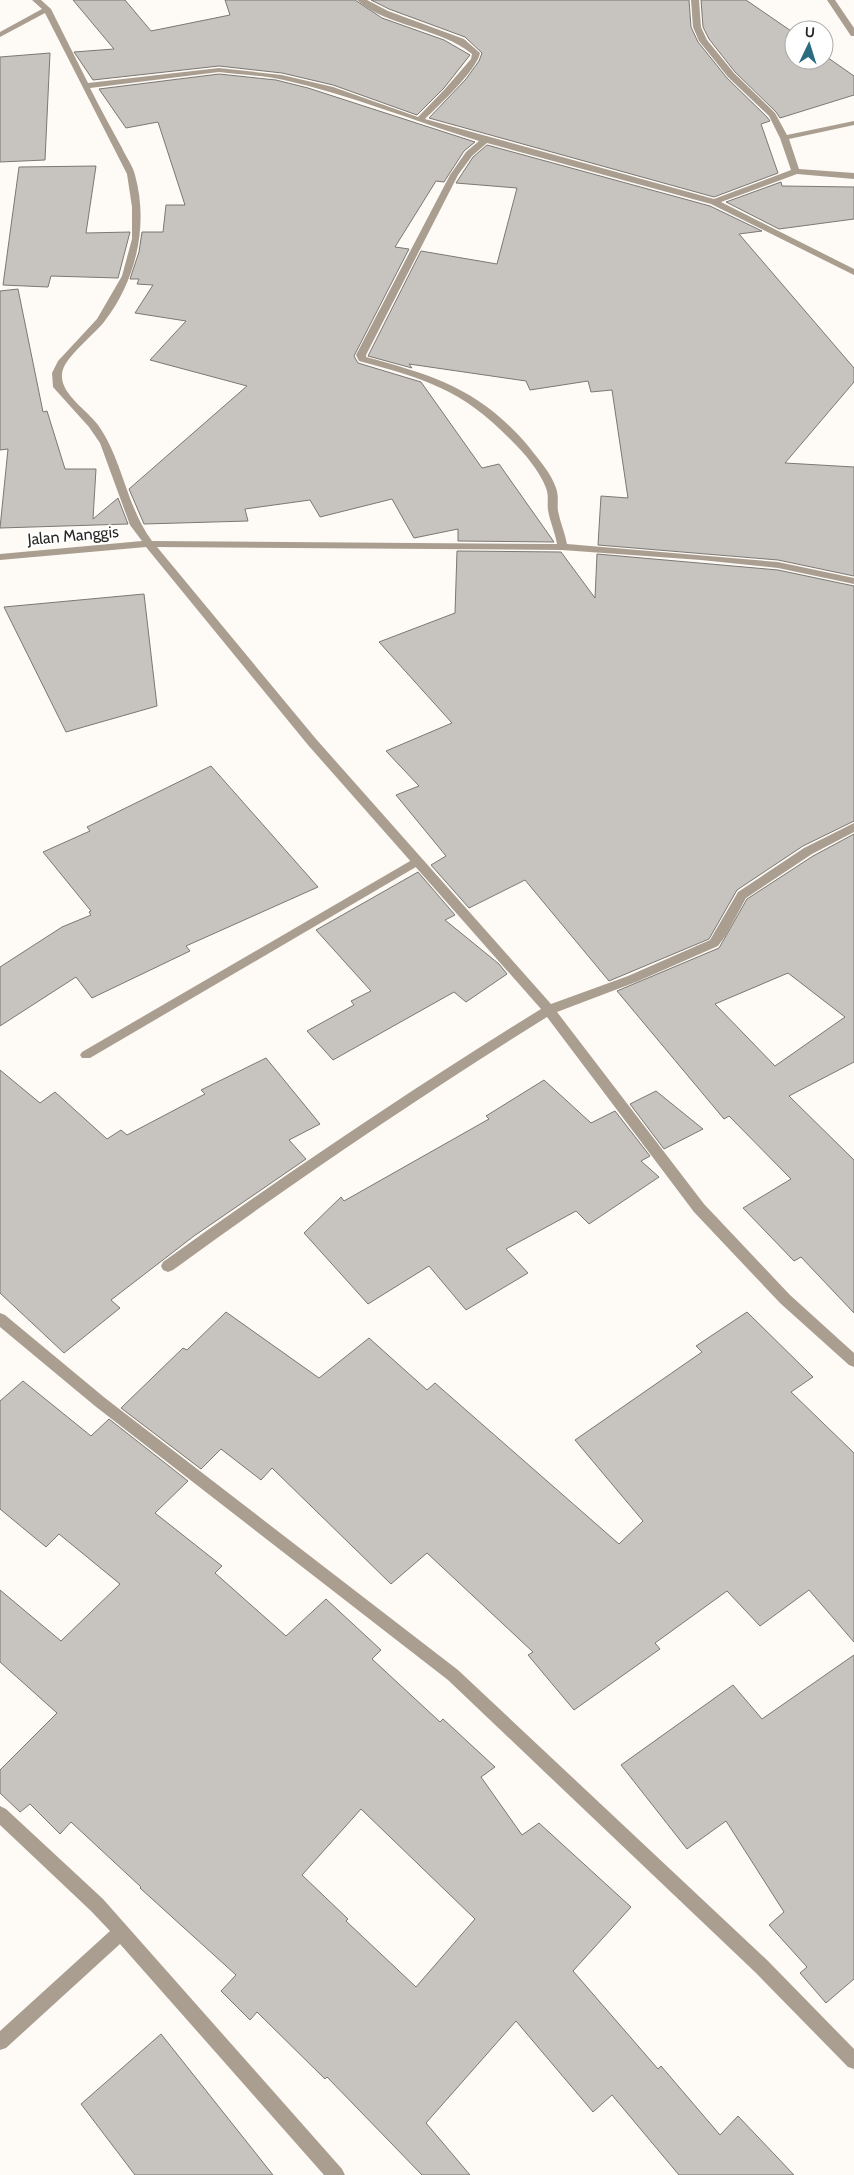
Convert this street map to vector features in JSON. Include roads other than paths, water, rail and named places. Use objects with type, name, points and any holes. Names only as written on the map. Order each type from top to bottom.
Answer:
[{"type":"street","points":[[36,0],[47,9],[131,174],[136,207],[136,238],[126,276],[101,320],[63,362],[57,373],[58,387],[93,425],[105,443],[135,525],[312,742],[549,1010],[699,1208],[785,1299],[854,1361]]},
{"type":"street","points":[[361,0],[385,13],[461,41],[476,53],[475,59],[448,91],[419,120]]},
{"type":"street","points":[[695,0],[697,27],[703,41],[731,75],[772,115],[784,138],[796,172]]},
{"type":"street","points":[[831,0],[854,34]]},
{"type":"street","points":[[0,35],[47,9]]},
{"type":"street","points":[[85,86],[192,72],[252,72],[282,77],[330,90],[485,140],[714,202],[854,272]]},
{"type":"street","points":[[784,138],[854,123]]},
{"type":"street","points":[[485,140],[469,154],[454,174],[361,355],[362,359],[412,372],[450,387],[506,428],[538,462],[552,490],[553,513],[560,527],[562,547]]},
{"type":"street","points":[[714,202],[796,172],[854,176]]},
{"type":"street","name":"Jalan Manggis","points":[[0,556],[149,544],[562,547],[702,557],[778,565],[854,581]]},
{"type":"street","points":[[168,1266],[304,1169],[452,1070],[549,1010],[632,979],[714,943],[721,936],[734,905],[742,895],[808,851],[854,827]]},
{"type":"street","points":[[86,1055],[416,861]]},
{"type":"street","points":[[0,1319],[100,1402],[453,1675],[762,1967],[854,2061]]},
{"type":"street","points":[[0,1814],[97,1905],[336,2175]]},
{"type":"street","points":[[0,2042],[121,1932]]}]
